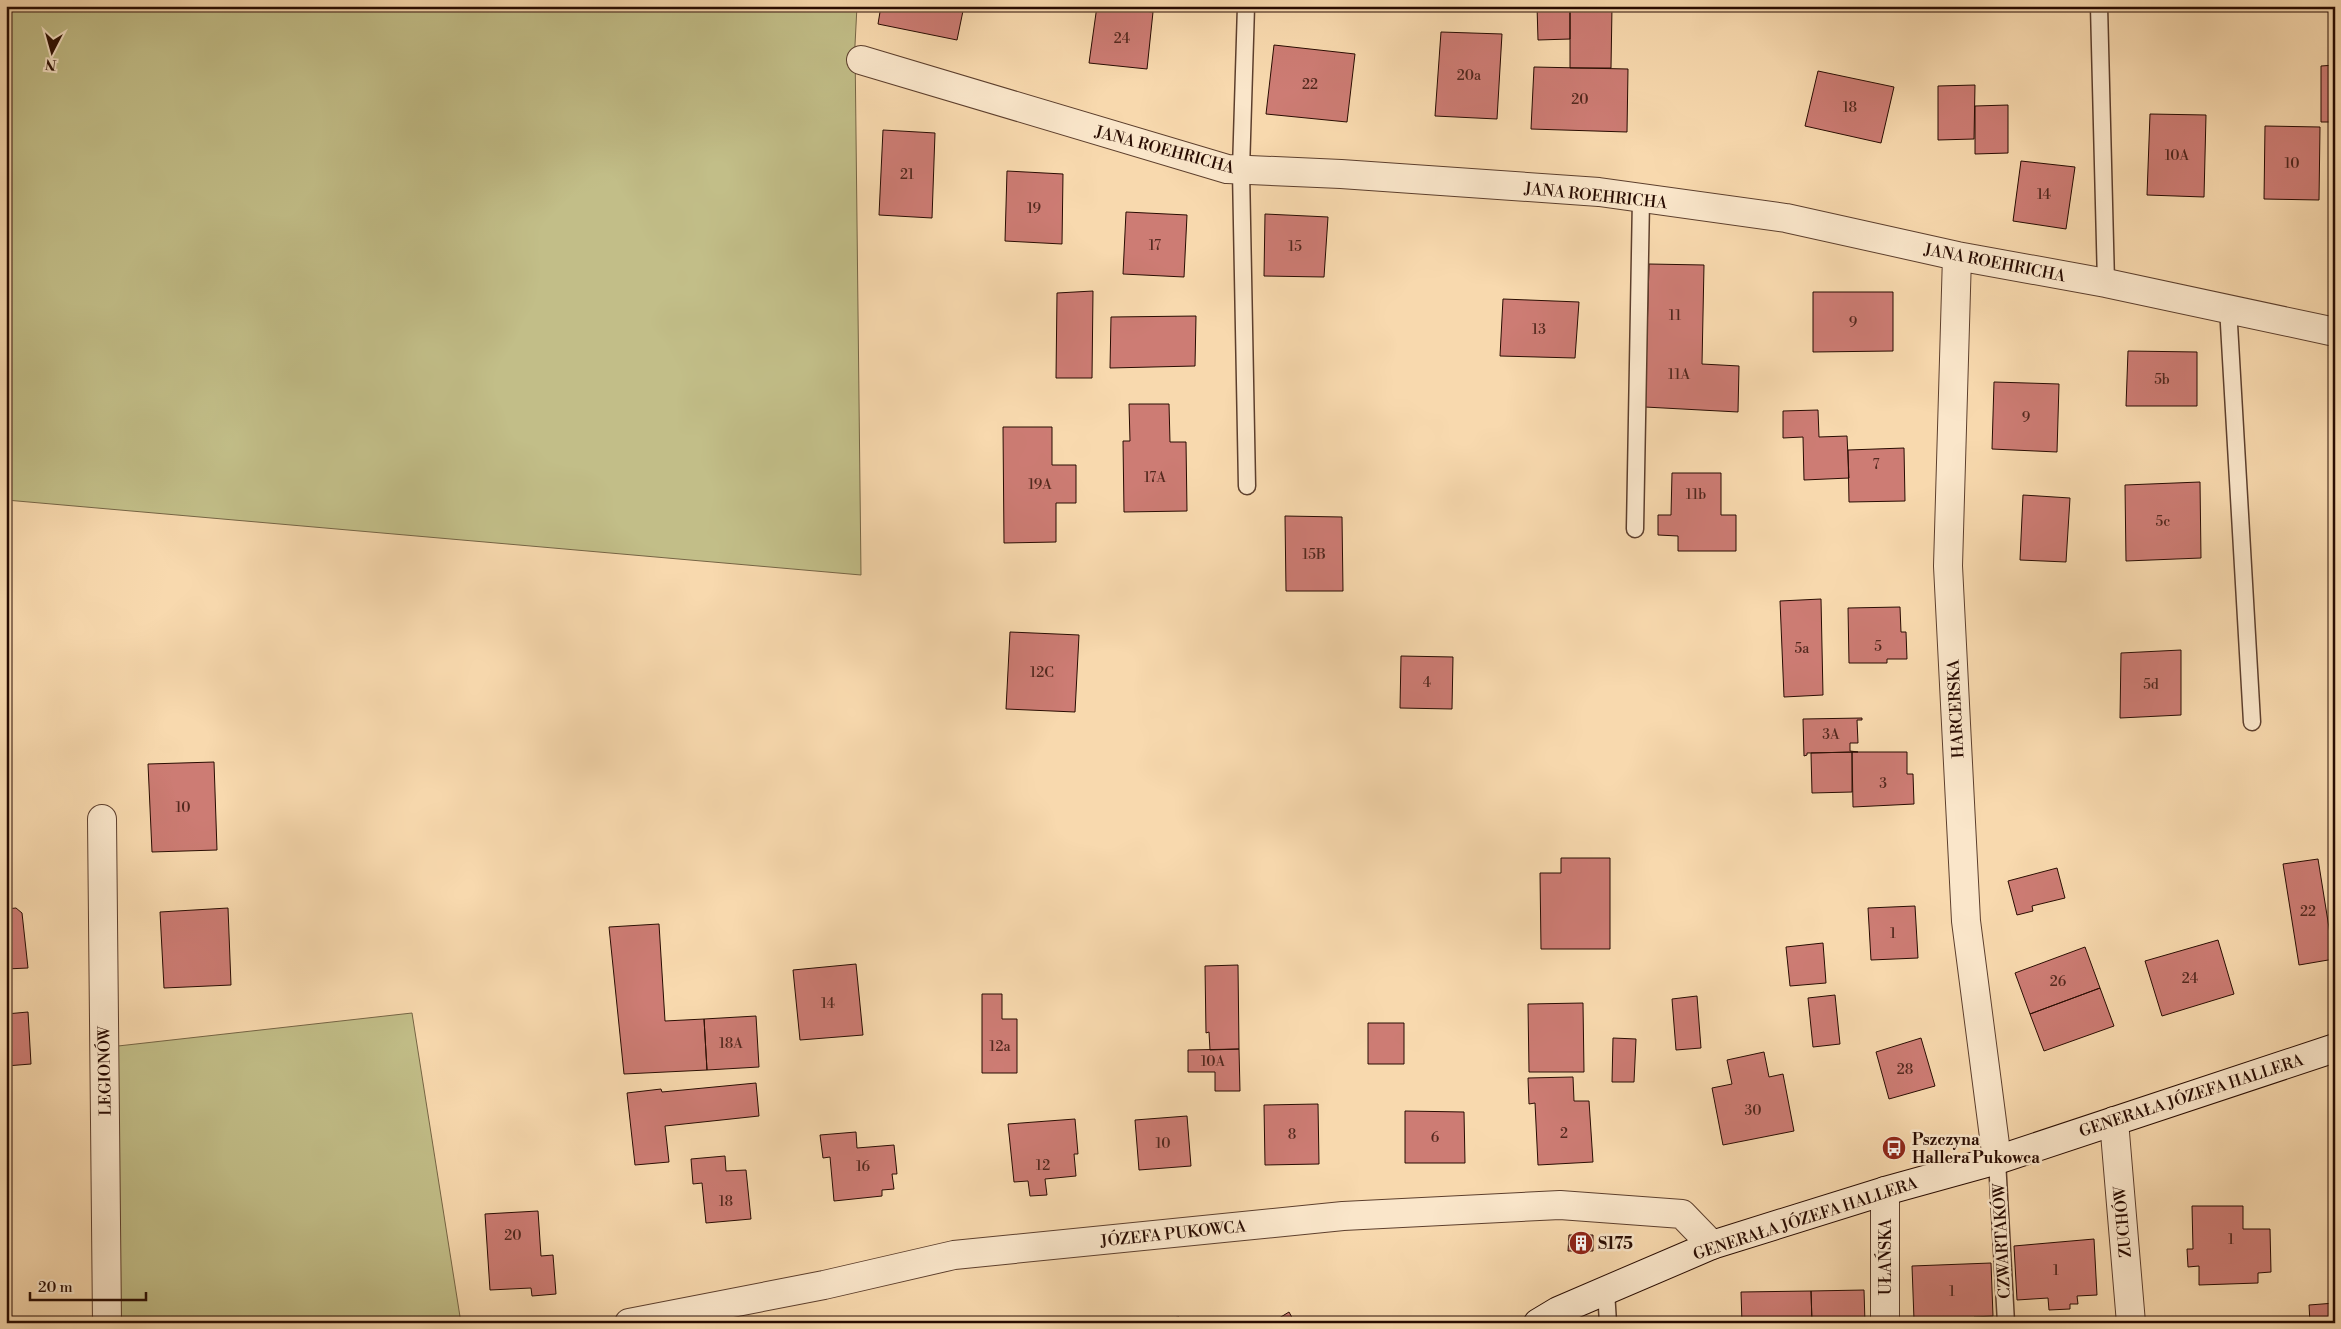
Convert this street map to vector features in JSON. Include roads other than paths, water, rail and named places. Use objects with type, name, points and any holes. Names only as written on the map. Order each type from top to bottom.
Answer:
[{"type":"street","name":"JANA ROEHRICHA","points":[[861,60],[1227,169],[1342,174],[1589,191],[1786,218],[1957,256],[2106,283],[2335,332]]},
{"type":"street","name":"HARCERSKA","points":[[1957,256],[1948,566],[1966,921],[1997,1160]]},
{"type":"street","name":"LEGIONÓW","points":[[102,819],[107,1323]]},
{"type":"street","name":"GENERAŁA JÓZEFA HALLERA","points":[[1538,1323],[1558,1311],[1712,1244],[1885,1191],[1997,1160],[2335,1048]]},
{"type":"street","name":"ZUCHÓW","points":[[2114,1121],[2131,1323]]},
{"type":"street","name":"UŁAŃSKA","points":[[1885,1191],[1885,1323]]},
{"type":"street","name":"JÓZEFA PUKOWCA","points":[[629,1323],[824,1285],[954,1255],[1343,1216],[1560,1205],[1682,1214],[1712,1244]]},
{"type":"lane","points":[[1246,6],[1241,170],[1247,486]]},
{"type":"lane","points":[[2099,6],[2106,283]]},
{"type":"lane","points":[[1635,529],[1641,199]]},
{"type":"lane","points":[[2228,308],[2252,722]]},
{"type":"lane","name":"CZWARTAKÓW","points":[[1997,1160],[2006,1323]]},
{"type":"lane","points":[[1606,1290],[1608,1323]]},
{"type":"place","name":"Pszczyna Hallera Pukowca","points":[[1894,1148]]},
{"type":"place","name":"S175","points":[[1581,1243]]}]
